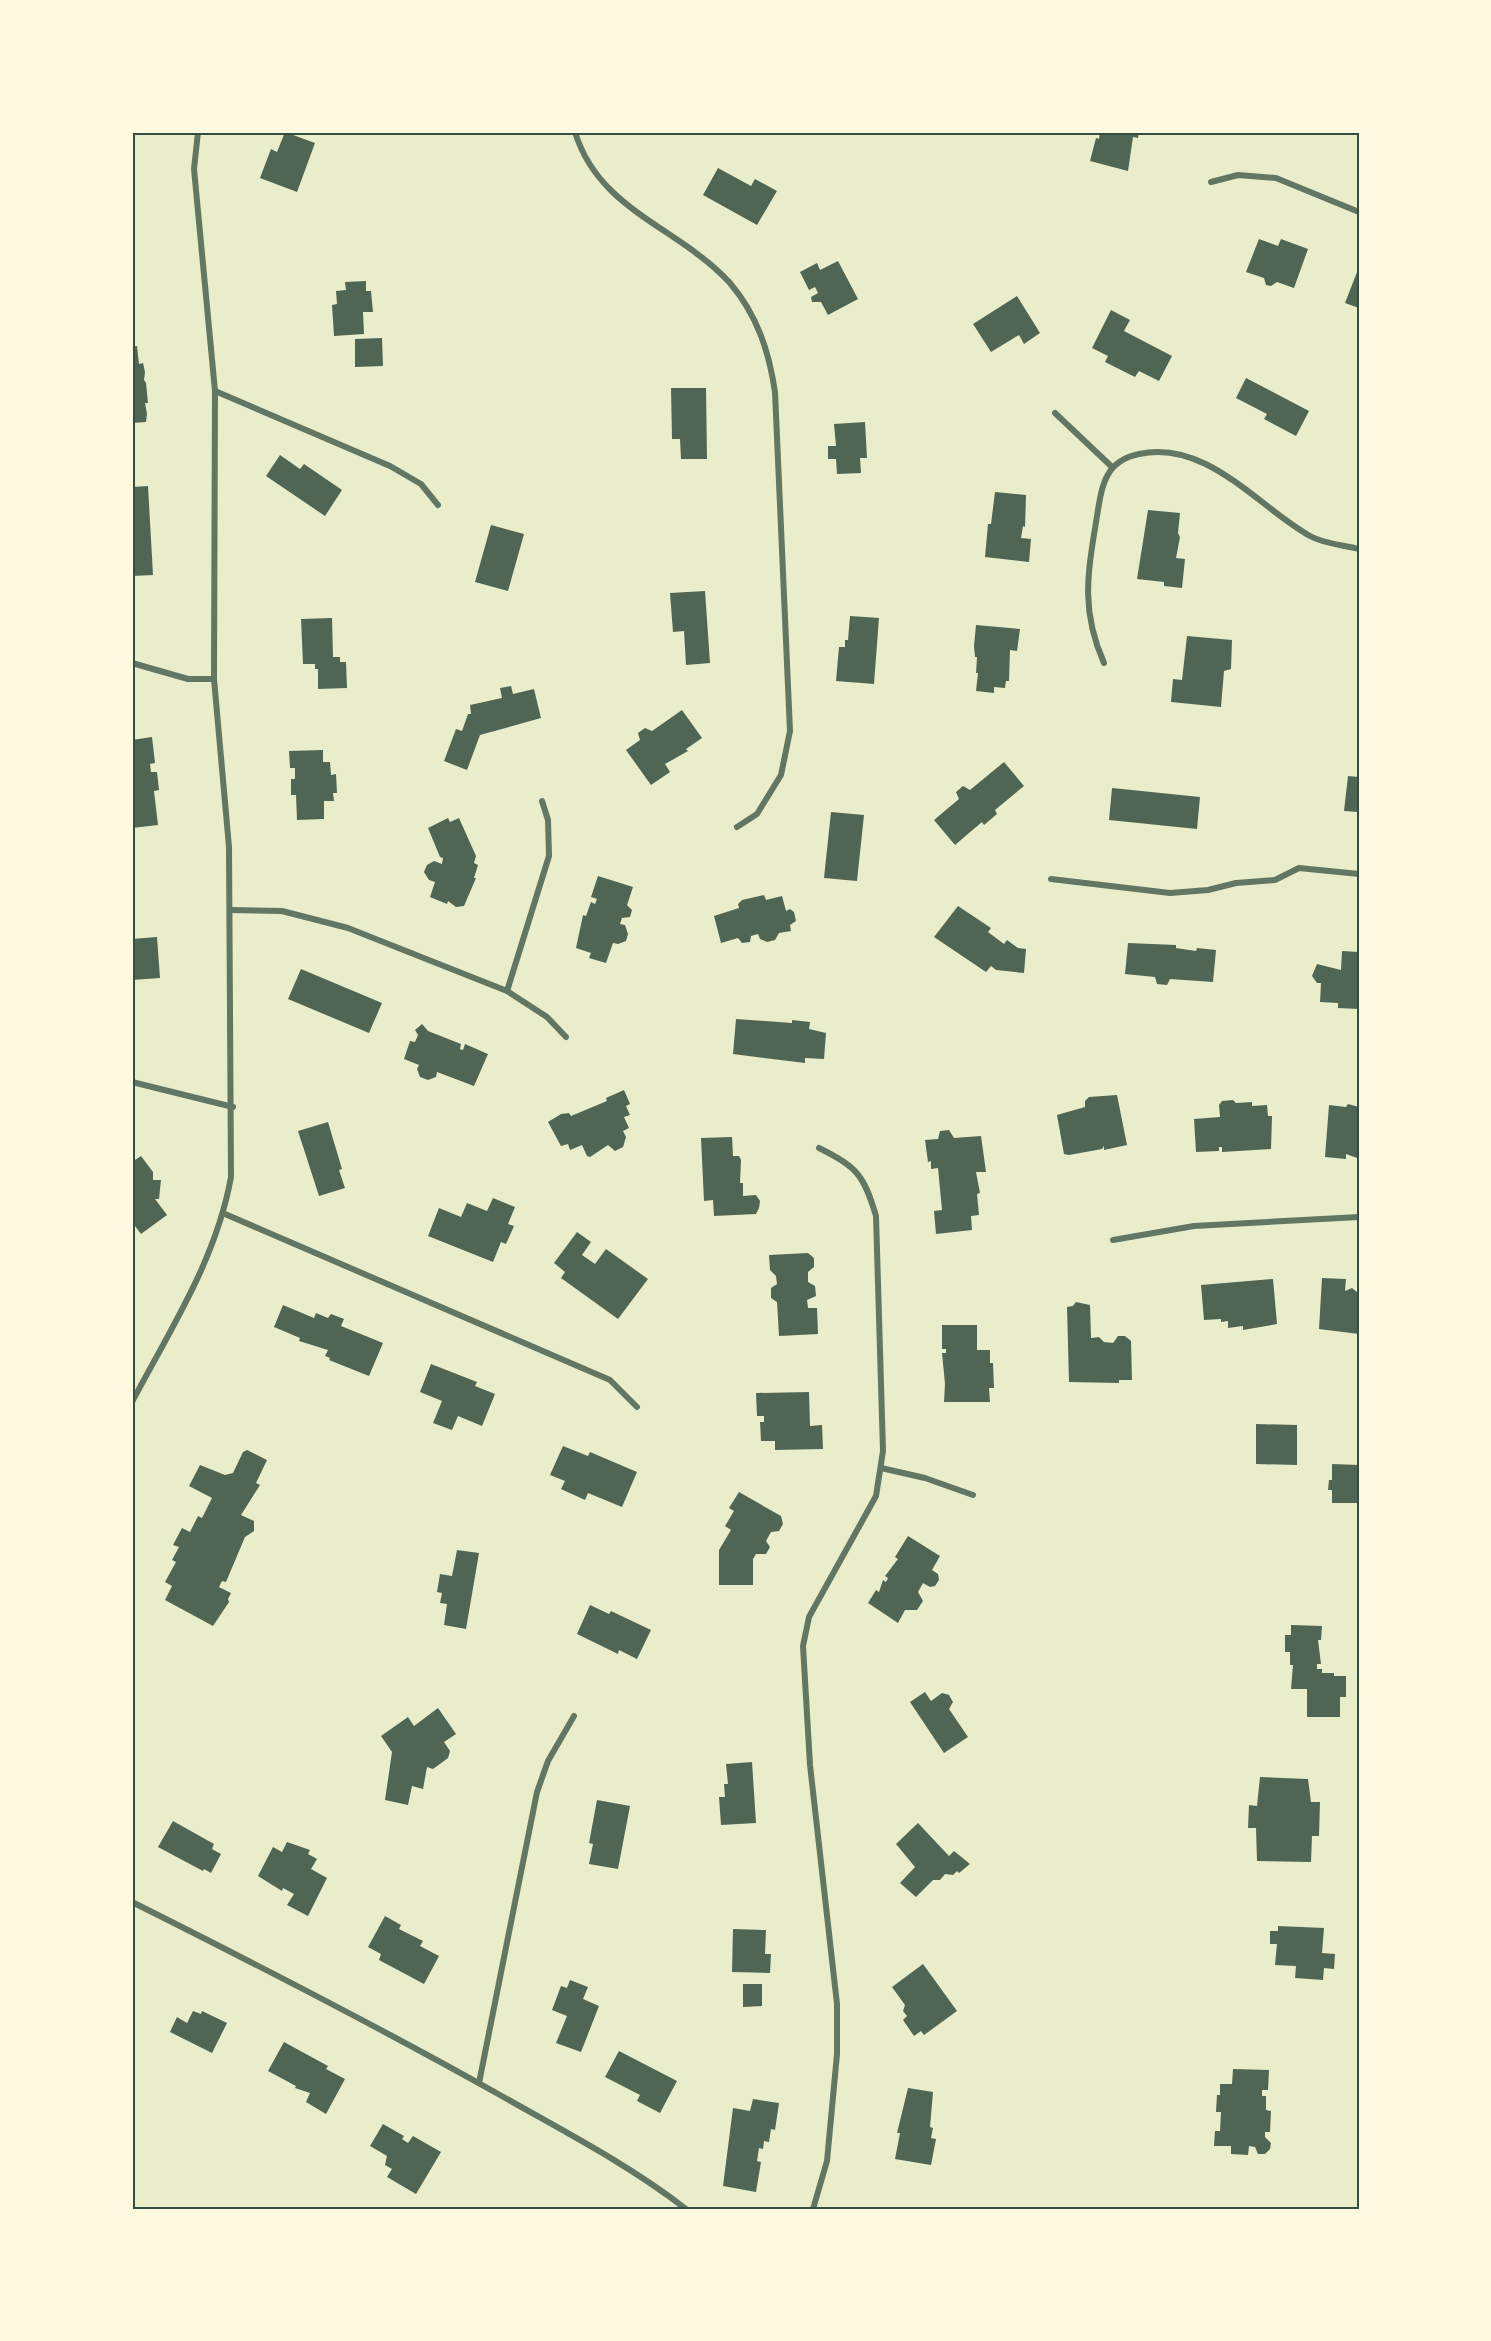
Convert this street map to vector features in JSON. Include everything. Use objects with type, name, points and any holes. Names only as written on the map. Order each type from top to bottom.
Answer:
[{"type":"street","points":[[132,1402],[211,1254],[225,1214],[231,1177],[233,1107],[229,847],[214,679],[215,391],[194,169],[198,132]]},
{"type":"street","points":[[575,132],[582,152],[593,172],[609,191],[712,266],[730,283],[749,308],[763,336],[771,363],[778,438],[790,731],[781,775],[757,814],[737,827]]},
{"type":"street","points":[[1211,182],[1238,175],[1276,178],[1359,212]]},
{"type":"street","points":[[215,391],[390,466],[421,484],[438,505]]},
{"type":"street","points":[[1055,413],[1111,466]]},
{"type":"street","points":[[1104,663],[1094,640],[1087,611],[1088,573],[1101,490],[1111,466],[1132,455],[1159,450],[1184,454],[1263,501],[1312,537],[1359,549]]},
{"type":"street","points":[[132,663],[188,679],[214,679]]},
{"type":"street","points":[[507,991],[549,856],[548,820],[542,801]]},
{"type":"street","points":[[1051,879],[1170,893],[1208,890],[1236,883],[1275,880],[1299,868],[1359,874]]},
{"type":"street","points":[[231,910],[282,911],[348,928],[507,991],[547,1017],[566,1037]]},
{"type":"street","points":[[132,1082],[233,1107]]},
{"type":"street","points":[[813,2209],[827,2161],[837,2055],[837,2004],[810,1765],[803,1646],[809,1617],[876,1496],[884,1451],[876,1216],[867,1184],[847,1162],[819,1148]]},
{"type":"street","points":[[225,1214],[610,1380],[637,1407]]},
{"type":"street","points":[[1113,1240],[1194,1226],[1359,1217]]},
{"type":"street","points":[[881,1468],[925,1478],[973,1495]]},
{"type":"street","points":[[478,2083],[537,1792],[548,1761],[574,1716]]},
{"type":"street","points":[[132,1902],[374,2024],[647,2179],[686,2209]]},
{"type":"building","points":[[285,132],[315,143],[297,192],[260,178],[271,149],[277,152]]},
{"type":"building","points":[[1100,132],[1139,132],[1138,138],[1133,137],[1128,171],[1090,161],[1096,138],[1099,139]]},
{"type":"building","points":[[718,168],[751,186],[755,179],[777,191],[757,225],[703,195]]},
{"type":"building","points":[[1259,239],[1278,246],[1281,239],[1308,249],[1294,288],[1277,282],[1271,286],[1266,285],[1264,278],[1246,272]]},
{"type":"building","points":[[838,261],[858,299],[828,315],[821,302],[812,302],[811,297],[818,293],[815,287],[809,290],[800,272],[817,263],[820,270]]},
{"type":"building","points":[[1359,267],[1359,308],[1345,303]]},
{"type":"building","points":[[366,281],[366,291],[371,291],[373,312],[363,312],[364,334],[334,336],[332,305],[337,304],[336,291],[346,290],[345,282]]},
{"type":"building","points":[[1017,296],[1040,333],[1024,344],[1019,335],[991,352],[973,324]]},
{"type":"building","points":[[1111,310],[1130,320],[1124,331],[1172,356],[1159,381],[1139,371],[1135,377],[1105,362],[1108,356],[1092,348]]},
{"type":"building","points":[[382,338],[383,366],[355,367],[355,339]]},
{"type":"building","points":[[137,346],[139,364],[143,363],[145,372],[148,403],[145,403],[146,422],[132,423],[132,347]]},
{"type":"building","points":[[1246,378],[1309,411],[1296,436],[1264,419],[1267,414],[1236,398]]},
{"type":"building","points":[[671,388],[706,388],[707,459],[681,459],[680,439],[672,439]]},
{"type":"building","points":[[865,422],[867,458],[860,458],[861,473],[837,474],[836,459],[828,459],[828,446],[836,446],[834,424]]},
{"type":"building","points":[[280,455],[300,469],[304,464],[342,490],[325,516],[266,476]]},
{"type":"building","points":[[148,486],[153,575],[132,576],[132,487]]},
{"type":"building","points":[[995,492],[1026,495],[1025,527],[1023,526],[1021,538],[1031,539],[1029,562],[985,557],[988,524],[991,524]]},
{"type":"building","points":[[1148,510],[1180,513],[1178,533],[1180,537],[1176,558],[1185,559],[1182,588],[1164,586],[1164,582],[1137,579]]},
{"type":"building","points":[[491,525],[524,534],[508,591],[475,582]]},
{"type":"building","points":[[705,591],[710,663],[686,665],[684,631],[673,632],[670,593]]},
{"type":"building","points":[[850,616],[879,618],[874,684],[836,681],[839,647],[845,647],[845,640],[848,640]]},
{"type":"building","points":[[332,618],[333,657],[340,657],[340,662],[346,662],[347,688],[318,689],[318,669],[315,669],[315,664],[303,664],[301,619]]},
{"type":"building","points":[[976,625],[1020,629],[1017,651],[1010,650],[1009,681],[1006,681],[1005,688],[994,687],[994,693],[976,691],[978,673],[976,673],[977,657],[975,657],[974,646]]},
{"type":"building","points":[[1187,636],[1232,640],[1231,669],[1224,671],[1221,707],[1171,702],[1173,679],[1182,680]]},
{"type":"building","points":[[511,686],[513,694],[534,689],[541,718],[480,735],[467,770],[444,761],[456,729],[462,731],[468,714],[471,714],[470,705],[502,698],[500,688]]},
{"type":"building","points":[[682,710],[702,738],[686,749],[688,751],[665,764],[670,772],[651,785],[626,750],[640,740],[638,733],[645,728],[652,731]]},
{"type":"building","points":[[152,737],[155,763],[150,764],[151,772],[157,772],[159,790],[154,791],[158,825],[132,828],[132,740]]},
{"type":"building","points":[[323,750],[323,762],[330,762],[331,775],[336,774],[337,793],[333,793],[334,801],[324,801],[324,819],[297,820],[296,795],[291,795],[291,779],[295,779],[295,768],[290,768],[289,751]]},
{"type":"building","points":[[1004,762],[1024,786],[995,810],[997,814],[984,825],[982,822],[955,845],[934,820],[959,799],[956,792],[963,786],[970,790]]},
{"type":"building","points":[[1348,776],[1359,777],[1359,812],[1344,811]]},
{"type":"building","points":[[1112,788],[1200,797],[1197,829],[1109,820]]},
{"type":"building","points":[[831,812],[864,815],[857,881],[824,878]]},
{"type":"building","points":[[448,818],[450,822],[459,818],[476,856],[474,863],[478,865],[474,878],[476,878],[464,906],[456,907],[448,901],[447,904],[430,897],[435,882],[429,880],[424,872],[427,865],[434,861],[442,864],[443,858],[440,857],[428,828]]},
{"type":"building","points":[[598,876],[633,887],[627,905],[632,910],[630,917],[622,918],[620,924],[625,925],[628,934],[626,941],[613,943],[606,963],[589,958],[591,953],[576,948],[583,915],[586,916],[591,902],[595,904],[597,899],[591,897]]},
{"type":"building","points":[[764,895],[766,900],[782,896],[786,911],[790,909],[794,912],[796,921],[790,925],[791,931],[779,933],[775,940],[767,942],[760,939],[758,934],[751,936],[750,942],[742,943],[738,938],[721,943],[714,916],[739,908],[738,904],[742,900]]},
{"type":"building","points":[[958,906],[991,928],[988,932],[1004,944],[1007,940],[1018,948],[1026,949],[1024,973],[996,970],[991,966],[986,972],[934,937]]},
{"type":"building","points":[[157,937],[160,978],[132,980],[132,939]]},
{"type":"building","points":[[1128,943],[1176,945],[1176,948],[1196,951],[1197,948],[1216,950],[1213,982],[1170,979],[1167,985],[1157,984],[1155,977],[1125,974]]},
{"type":"building","points":[[1342,951],[1359,952],[1359,1009],[1338,1008],[1338,1003],[1320,1002],[1321,983],[1317,983],[1312,976],[1317,964],[1341,970]]},
{"type":"building","points":[[301,969],[382,1003],[369,1033],[288,999]]},
{"type":"building","points":[[736,1019],[810,1022],[809,1029],[826,1033],[824,1059],[805,1058],[805,1063],[733,1054]]},
{"type":"building","points":[[422,1024],[428,1031],[461,1044],[460,1049],[463,1050],[465,1044],[488,1054],[474,1086],[437,1072],[436,1077],[428,1080],[420,1077],[417,1069],[419,1065],[404,1059],[410,1041],[415,1042],[418,1035],[415,1030]]},
{"type":"building","points":[[624,1090],[630,1104],[626,1106],[630,1115],[624,1117],[629,1128],[623,1131],[626,1137],[623,1147],[615,1151],[608,1145],[590,1157],[587,1156],[582,1145],[570,1150],[568,1144],[561,1146],[548,1122],[561,1114],[569,1113],[571,1116],[607,1101],[606,1098]]},
{"type":"building","points":[[1117,1095],[1127,1145],[1104,1150],[1104,1146],[1102,1149],[1064,1154],[1057,1115],[1085,1107],[1085,1101],[1089,1097]]},
{"type":"building","points":[[1233,1100],[1236,1103],[1252,1102],[1252,1106],[1267,1105],[1268,1116],[1272,1116],[1271,1149],[1222,1152],[1222,1147],[1219,1147],[1219,1151],[1196,1152],[1194,1119],[1220,1117],[1219,1105],[1222,1101]]},
{"type":"building","points":[[1348,1104],[1359,1107],[1359,1156],[1357,1158],[1346,1154],[1346,1159],[1325,1157],[1329,1105],[1346,1107]]},
{"type":"building","points":[[328,1122],[342,1169],[339,1170],[345,1188],[319,1196],[298,1131]]},
{"type":"building","points":[[949,1130],[954,1138],[981,1136],[986,1172],[976,1172],[980,1193],[977,1194],[979,1215],[971,1216],[972,1230],[936,1234],[934,1211],[942,1210],[938,1168],[931,1169],[925,1140],[938,1139],[940,1131]]},
{"type":"building","points":[[732,1137],[733,1156],[739,1156],[741,1160],[740,1183],[743,1183],[743,1196],[756,1195],[760,1201],[759,1208],[756,1214],[714,1216],[713,1200],[704,1201],[701,1138]]},
{"type":"building","points":[[141,1156],[153,1172],[153,1180],[161,1180],[159,1199],[155,1199],[167,1215],[141,1234],[132,1222],[132,1162]]},
{"type":"building","points":[[493,1198],[515,1207],[508,1224],[514,1226],[506,1244],[501,1242],[493,1262],[428,1236],[439,1208],[461,1217],[467,1203],[487,1211]]},
{"type":"building","points":[[577,1232],[591,1242],[582,1255],[595,1264],[606,1249],[648,1279],[618,1319],[561,1278],[565,1272],[554,1263]]},
{"type":"building","points":[[808,1253],[814,1258],[814,1267],[808,1272],[808,1282],[815,1286],[816,1296],[807,1300],[808,1308],[817,1308],[818,1334],[779,1336],[777,1302],[771,1298],[771,1288],[777,1284],[776,1276],[770,1270],[769,1255]]},
{"type":"building","points":[[1322,1278],[1346,1279],[1345,1291],[1352,1288],[1357,1292],[1359,1286],[1359,1334],[1319,1329]]},
{"type":"building","points":[[1273,1279],[1277,1324],[1243,1330],[1243,1326],[1228,1328],[1228,1321],[1221,1322],[1221,1319],[1204,1320],[1201,1285]]},
{"type":"building","points":[[1076,1302],[1090,1305],[1091,1338],[1099,1337],[1104,1342],[1113,1343],[1118,1336],[1125,1336],[1131,1341],[1132,1380],[1119,1380],[1119,1383],[1069,1382],[1067,1307],[1073,1306]]},
{"type":"building","points":[[283,1305],[314,1318],[316,1313],[328,1318],[331,1314],[344,1319],[341,1326],[383,1343],[369,1376],[329,1360],[330,1358],[325,1356],[328,1350],[299,1341],[300,1338],[274,1327]]},
{"type":"building","points":[[942,1325],[977,1325],[977,1350],[990,1350],[990,1363],[993,1363],[994,1388],[989,1388],[990,1402],[944,1402],[942,1353],[946,1353],[946,1349],[942,1349]]},
{"type":"building","points":[[431,1364],[477,1382],[475,1386],[495,1394],[482,1426],[458,1416],[452,1430],[433,1423],[442,1401],[420,1392]]},
{"type":"building","points":[[809,1392],[810,1426],[822,1425],[823,1449],[775,1450],[775,1441],[761,1441],[760,1422],[764,1422],[764,1416],[757,1416],[756,1393]]},
{"type":"building","points":[[1256,1424],[1297,1425],[1297,1465],[1256,1464]]},
{"type":"building","points":[[563,1446],[588,1456],[590,1452],[637,1472],[622,1507],[588,1493],[585,1500],[561,1489],[565,1481],[550,1475]]},
{"type":"building","points":[[247,1450],[267,1460],[256,1483],[260,1485],[241,1515],[254,1521],[254,1531],[245,1537],[226,1582],[222,1581],[219,1587],[231,1593],[229,1602],[213,1626],[165,1600],[172,1586],[165,1582],[176,1562],[172,1560],[179,1547],[173,1545],[182,1528],[190,1532],[198,1516],[202,1518],[212,1498],[189,1486],[200,1465],[225,1475],[233,1473],[243,1452]]},
{"type":"building","points":[[1332,1464],[1359,1465],[1359,1503],[1332,1503],[1332,1490],[1328,1490],[1329,1480],[1332,1480]]},
{"type":"building","points":[[739,1492],[781,1516],[783,1524],[779,1531],[771,1532],[766,1541],[770,1547],[766,1554],[756,1554],[753,1559],[753,1585],[719,1585],[719,1550],[731,1530],[725,1526],[734,1511],[729,1508]]},
{"type":"building","points":[[908,1536],[940,1556],[932,1570],[938,1574],[939,1580],[935,1586],[930,1587],[923,1583],[918,1592],[923,1601],[917,1610],[905,1610],[898,1623],[868,1603],[876,1590],[879,1592],[883,1580],[886,1582],[888,1578],[885,1576],[898,1559],[895,1557]]},
{"type":"building","points":[[457,1550],[479,1553],[466,1629],[444,1625],[447,1604],[440,1603],[442,1593],[437,1592],[440,1574],[452,1576]]},
{"type":"building","points":[[590,1605],[609,1614],[611,1611],[651,1630],[637,1659],[619,1650],[618,1654],[577,1634]]},
{"type":"building","points":[[1291,1625],[1322,1626],[1321,1640],[1318,1640],[1321,1664],[1317,1664],[1317,1669],[1322,1669],[1322,1673],[1334,1673],[1334,1676],[1346,1676],[1346,1697],[1340,1697],[1340,1717],[1307,1717],[1307,1689],[1291,1689],[1293,1665],[1290,1665],[1290,1652],[1285,1652],[1285,1635],[1291,1635]]},
{"type":"building","points":[[925,1692],[931,1701],[942,1693],[949,1695],[953,1702],[949,1709],[968,1737],[944,1753],[910,1702]]},
{"type":"building","points":[[438,1708],[456,1734],[444,1742],[450,1751],[448,1758],[433,1769],[427,1767],[423,1789],[412,1786],[408,1805],[385,1800],[392,1752],[381,1736],[408,1717],[414,1726]]},
{"type":"building","points":[[752,1762],[756,1823],[721,1825],[719,1797],[725,1797],[724,1784],[728,1784],[726,1764]]},
{"type":"building","points":[[1260,1777],[1308,1779],[1311,1802],[1320,1802],[1319,1836],[1312,1836],[1311,1862],[1257,1861],[1256,1828],[1248,1828],[1249,1805],[1257,1806]]},
{"type":"building","points":[[597,1800],[630,1806],[618,1869],[589,1864],[593,1844],[589,1843]]},
{"type":"building","points":[[173,1821],[214,1844],[212,1849],[221,1854],[211,1873],[158,1847]]},
{"type":"building","points":[[918,1823],[949,1856],[954,1851],[970,1864],[959,1873],[957,1871],[953,1875],[945,1874],[940,1880],[933,1880],[916,1897],[900,1883],[915,1867],[896,1844]]},
{"type":"building","points":[[287,1842],[310,1850],[308,1854],[317,1859],[311,1869],[327,1878],[308,1916],[287,1905],[294,1894],[283,1888],[282,1891],[258,1876],[273,1847],[282,1852]]},
{"type":"building","points":[[385,1916],[401,1925],[399,1929],[423,1941],[420,1946],[439,1956],[424,1984],[379,1960],[381,1954],[368,1947]]},
{"type":"building","points":[[1278,1926],[1324,1928],[1322,1953],[1335,1954],[1334,1969],[1324,1968],[1323,1980],[1295,1978],[1296,1966],[1275,1965],[1277,1944],[1270,1944],[1270,1931],[1278,1931]]},
{"type":"building","points":[[733,1929],[766,1930],[765,1954],[771,1954],[770,1973],[732,1972]]},
{"type":"building","points":[[923,1964],[957,2011],[924,2035],[921,2031],[914,2036],[903,2020],[907,2016],[903,2011],[905,2005],[892,1987]]},
{"type":"building","points":[[570,1980],[588,1987],[583,1999],[599,2006],[581,2052],[556,2043],[567,2016],[552,2010],[561,1986],[567,1988]]},
{"type":"building","points":[[743,1984],[762,1984],[762,2006],[743,2007]]},
{"type":"building","points":[[193,2011],[201,2014],[202,2011],[227,2023],[212,2053],[170,2032],[177,2017],[187,2023]]},
{"type":"building","points":[[284,2042],[328,2066],[326,2069],[345,2079],[326,2114],[306,2102],[310,2093],[295,2088],[296,2086],[268,2071]]},
{"type":"building","points":[[619,2051],[677,2081],[660,2113],[637,2101],[640,2095],[605,2077]]},
{"type":"building","points":[[1233,2069],[1269,2070],[1268,2090],[1262,2090],[1262,2096],[1266,2096],[1266,2110],[1271,2111],[1270,2132],[1265,2132],[1265,2137],[1271,2143],[1270,2149],[1265,2154],[1258,2154],[1255,2147],[1249,2146],[1248,2155],[1231,2154],[1231,2146],[1214,2146],[1215,2131],[1220,2131],[1221,2112],[1216,2112],[1217,2095],[1220,2095],[1220,2084],[1232,2084]]},
{"type":"building","points":[[908,2088],[933,2092],[930,2127],[933,2128],[931,2138],[936,2139],[931,2165],[895,2159],[900,2133],[897,2133]]},
{"type":"building","points":[[753,2099],[779,2103],[775,2130],[771,2129],[769,2142],[764,2141],[763,2149],[759,2148],[757,2161],[761,2162],[756,2192],[723,2186],[733,2108],[750,2111]]},
{"type":"building","points":[[383,2124],[404,2136],[402,2139],[408,2143],[413,2136],[441,2152],[416,2194],[387,2177],[392,2169],[385,2165],[387,2156],[370,2146]]}]
